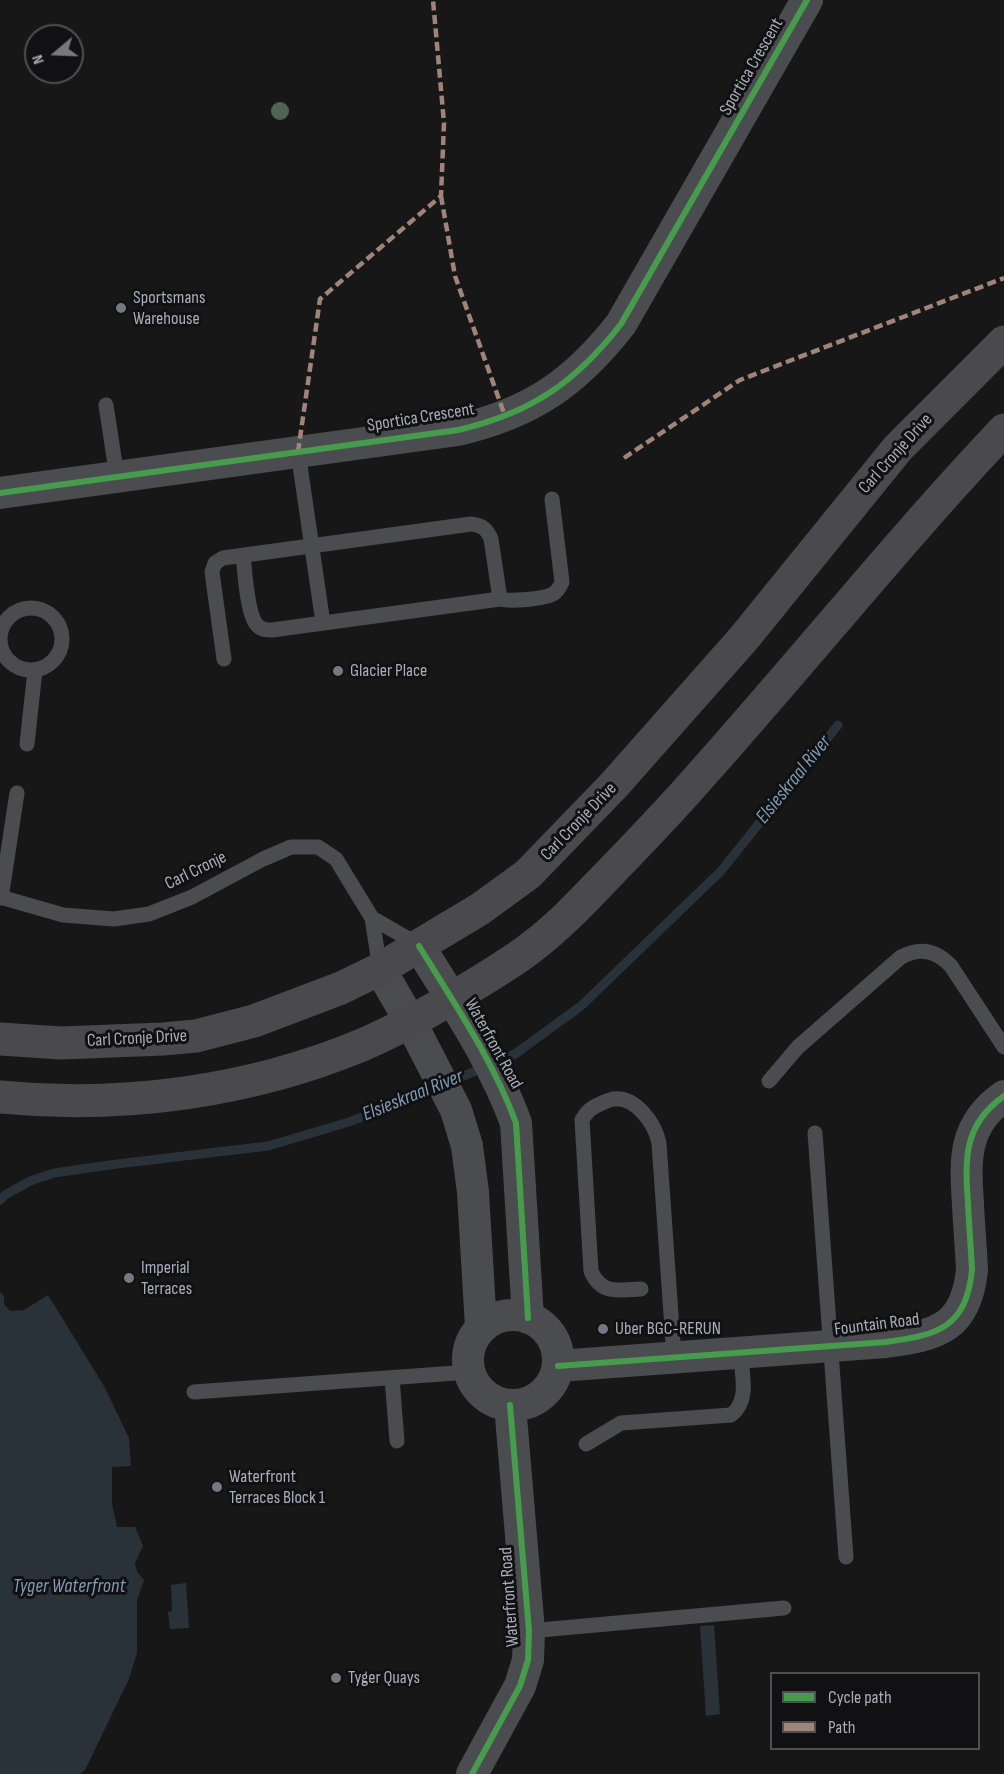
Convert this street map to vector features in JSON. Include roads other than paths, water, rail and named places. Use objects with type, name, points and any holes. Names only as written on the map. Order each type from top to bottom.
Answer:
[{"type":"main road","name":"Carl Cronje Drive","points":[[0,1039],[62,1043],[196,1036],[254,1021],[341,988],[380,969],[480,909],[528,874],[606,794],[744,638],[898,448],[1004,342]]},
{"type":"main road","points":[[0,1097],[27,1100],[103,1100],[183,1093],[228,1085],[282,1071],[362,1045],[410,1021],[499,970],[534,945],[564,919],[652,830],[752,719],[945,492],[1004,430]]},
{"type":"street","name":"Sportica Crescent","points":[[0,493],[458,430],[505,416],[537,401],[561,386],[583,368],[604,347],[621,324],[807,0]]},
{"type":"street","name":"Waterfront Road","points":[[419,946],[478,1046],[506,1098],[516,1123],[528,1318]]},
{"type":"street","points":[[380,969],[456,1110],[467,1146],[473,1192],[481,1328]]},
{"type":"street","name":"Fountain Road","points":[[558,1366],[918,1338],[947,1325],[958,1314],[966,1300],[972,1270],[966,1175],[969,1141],[984,1114],[1004,1096]]},
{"type":"street","points":[[507,1315],[520,1315],[545,1328],[558,1352],[558,1366],[551,1385],[537,1399],[510,1406],[496,1402],[483,1394],[474,1383],[469,1372],[468,1354],[472,1340],[481,1328],[493,1319],[507,1315]]},
{"type":"street","name":"Waterfront Road","points":[[472,1774],[520,1686],[528,1660],[529,1631],[510,1406]]},
{"type":"lane","points":[[106,405],[117,477]]},
{"type":"lane","points":[[298,452],[323,623]]},
{"type":"lane","points":[[243,556],[251,615],[258,627],[265,630],[500,599],[507,602],[547,596],[554,594],[562,582],[552,499]]},
{"type":"lane","points":[[224,659],[212,567],[218,560],[478,524],[489,533],[500,599]]},
{"type":"lane","points":[[28,608],[44,611],[57,621],[62,636],[60,652],[50,665],[35,670],[19,668],[6,657],[0,643],[1,627],[13,614],[28,608]]},
{"type":"lane","points":[[27,744],[35,670]]},
{"type":"lane","points":[[1,897],[17,793]]},
{"type":"lane","name":"Carl Cronje","points":[[1,897],[63,915],[114,919],[149,914],[192,897],[263,859],[291,847],[318,847],[336,859],[372,918],[380,969]]},
{"type":"lane","name":"Carl Cronje","points":[[372,918],[419,946]]},
{"type":"lane","points":[[769,1081],[798,1047],[901,957],[910,952],[932,952],[943,957],[1004,1047]]},
{"type":"lane","points":[[641,1289],[610,1290],[598,1283],[591,1270],[582,1120],[591,1108],[613,1099],[627,1101],[647,1116],[657,1132],[674,1358]]},
{"type":"lane","points":[[814,1133],[846,1557]]},
{"type":"lane","points":[[586,1444],[621,1423],[731,1415],[738,1410],[742,1402],[741,1352]]},
{"type":"lane","points":[[194,1392],[469,1372]]},
{"type":"lane","points":[[392,1378],[397,1441]]},
{"type":"lane","points":[[529,1631],[784,1608]]},
{"type":"water","name":"Tyger Waterfront","points":[[0,1292],[4,1296],[4,1304],[10,1311],[24,1310],[48,1295],[104,1386],[129,1438],[131,1466],[112,1467],[112,1504],[117,1527],[135,1527],[143,1546],[135,1563],[137,1572],[144,1580],[137,1600],[137,1653],[129,1679],[85,1770],[80,1774],[0,1774]]},
{"type":"water","points":[[186,1583],[189,1628],[170,1629],[168,1612],[172,1611],[171,1585]]},
{"type":"water","points":[[714,1625],[720,1714],[706,1716],[700,1626]]},
{"type":"waterway","name":"Elsieskraal River","points":[[0,1200],[30,1181],[54,1173],[268,1146],[349,1122],[410,1099],[515,1054],[581,1006],[721,871],[838,725]]},
{"type":"place","name":"Sportsmans Warehouse","points":[[121,308]]},
{"type":"place","name":"Glacier Place","points":[[338,671]]},
{"type":"place","name":"Imperial Terraces","points":[[129,1278]]},
{"type":"place","name":"Uber BGC-RERUN","points":[[603,1329]]},
{"type":"place","name":"Waterfront Terraces Block 1","points":[[217,1487]]},
{"type":"place","name":"Tyger Quays","points":[[336,1678]]}]
